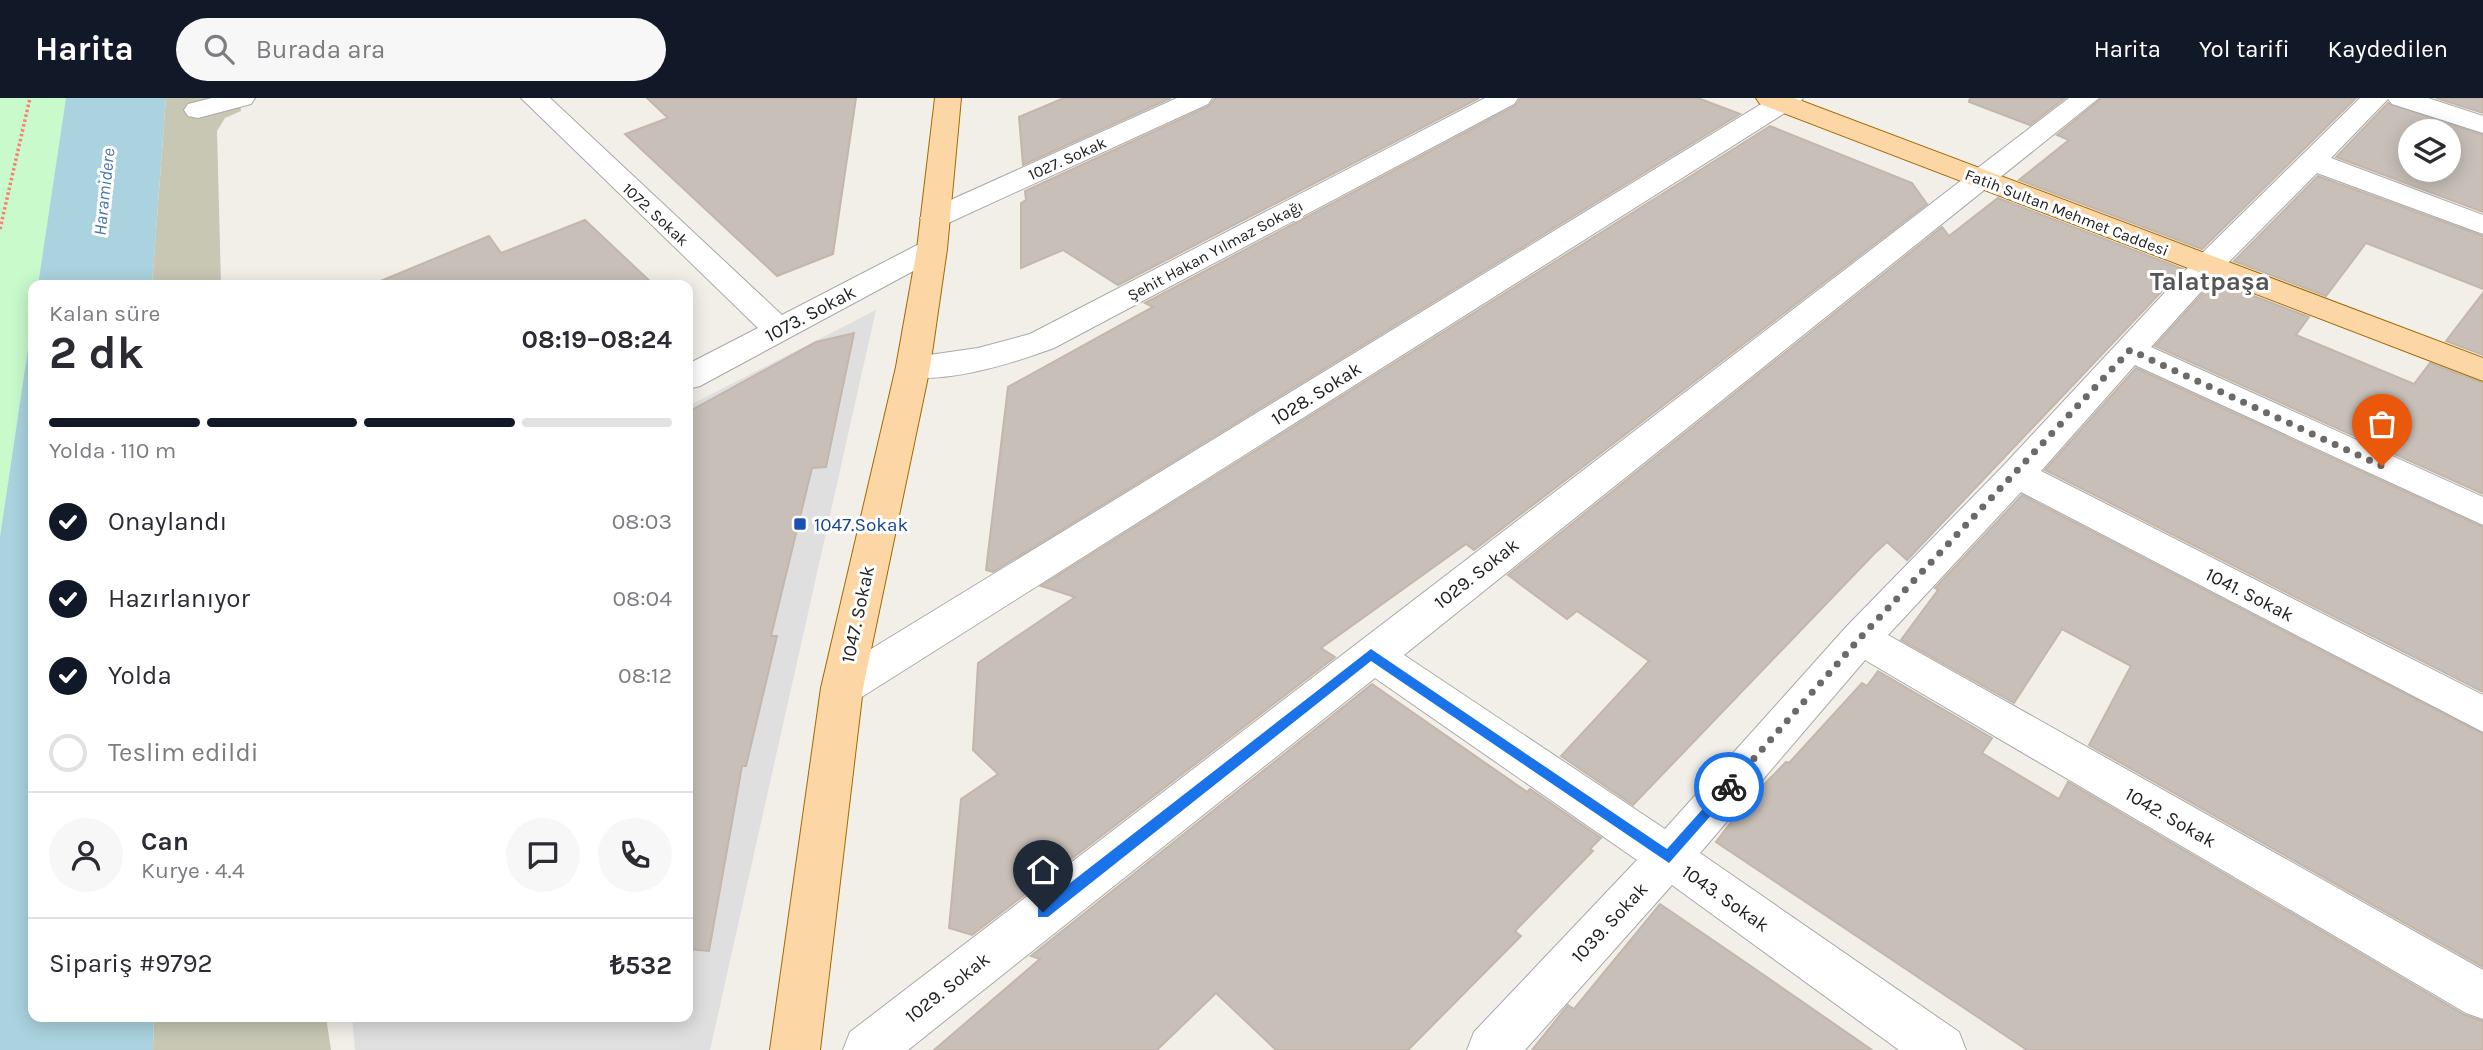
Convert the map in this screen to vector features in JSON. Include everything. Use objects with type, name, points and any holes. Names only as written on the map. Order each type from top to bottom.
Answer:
[{"type":"main road","name":"1047. Sokak","points":[[795,1050],[842,688],[913,367],[934,233],[948,98]]},
{"type":"main road","name":"Fatih Sultan Mehmet Caddesi","points":[[1781,100],[1983,181],[2483,370]]},
{"type":"street","points":[[198,110],[242,98]]},
{"type":"street","name":"1072. Sokak","points":[[534,98],[779,330]]},
{"type":"street","name":"1027. Sokak","points":[[934,233],[1199,98]]},
{"type":"street","name":"Şehit Hakan Yılmaz Sokağı","points":[[913,367],[959,365],[1004,355],[1042,341],[1505,98]]},
{"type":"street","name":"1029. Sokak","points":[[868,1050],[1371,654],[1983,181],[2086,98]]},
{"type":"street","name":"1039. Sokak","points":[[1492,1050],[1669,857],[1860,638],[2017,474],[2207,265],[2375,98]]},
{"type":"street","points":[[2401,98],[2483,125]]},
{"type":"street","name":"1028. Sokak","points":[[842,688],[1781,100]]},
{"type":"street","points":[[2312,161],[2483,225]]},
{"type":"street","name":"1073. Sokak","points":[[693,375],[779,330],[934,233]]},
{"type":"street","points":[[2130,350],[2483,512]]},
{"type":"street","name":"1041. Sokak","points":[[2017,474],[2483,715]]},
{"type":"street","name":"1042. Sokak","points":[[1860,638],[2483,996]]},
{"type":"street","name":"1043. Sokak","points":[[1371,654],[1669,857],[1941,1050]]},
{"type":"path","points":[[0,229],[30,98]]},
{"type":"shaded area","points":[[166,98],[239,98],[241,111],[225,118],[217,131],[221,280],[152,280]]},
{"type":"shaded area","points":[[876,310],[710,1050],[355,1050],[352,1022],[693,1022],[693,403]]},
{"type":"shaded area","points":[[154,1022],[327,1022],[331,1050],[153,1050]]},
{"type":"green space","points":[[0,98],[66,98],[39,280],[28,280],[28,349],[0,537]]},
{"type":"water","name":"Haramidere","points":[[66,98],[166,98],[152,280],[39,280]]},
{"type":"water","points":[[28,349],[28,1022],[154,1022],[153,1050],[0,1050],[0,537]]},
{"type":"building","points":[[647,98],[856,98],[833,254],[777,276],[625,134],[668,118]]},
{"type":"building","points":[[1064,98],[1171,98],[1023,165],[1019,117]]},
{"type":"building","points":[[1215,98],[1479,98],[1118,285],[1063,250],[1021,268],[1021,203],[1026,200],[1025,191],[1209,106]]},
{"type":"building","points":[[1521,98],[1698,98],[1740,114],[993,572],[986,570],[1008,387],[1153,307],[1145,303],[1515,106]]},
{"type":"building","points":[[1970,98],[2065,98],[2030,125],[1969,102]]},
{"type":"building","points":[[2102,98],[2356,98],[2202,249],[2019,180],[2069,140],[2057,135]]},
{"type":"building","points":[[2436,98],[2483,98],[2483,113]]},
{"type":"building","points":[[2388,103],[2436,119],[2398,119],[2398,180],[2336,157]]},
{"type":"building","points":[[1770,126],[1912,183],[1927,204],[1474,550],[1466,544],[1321,648],[1335,657],[972,935],[949,928],[961,799],[998,774],[973,750],[978,663],[1075,597],[1041,586]]},
{"type":"building","points":[[2461,128],[2483,135],[2483,212],[2403,182],[2461,182]]},
{"type":"building","points":[[2318,176],[2483,236],[2483,289],[2366,243],[2326,296],[2234,261]]},
{"type":"building","points":[[1998,198],[2183,269],[1907,560],[1887,542],[1633,805],[1561,756],[1649,661],[1577,611],[1567,619],[1508,575],[1942,227],[1949,236]]},
{"type":"building","points":[[585,220],[649,280],[383,280],[489,236],[501,253]]},
{"type":"building","points":[[2214,281],[2309,317],[2296,335],[2414,384],[2430,363],[2483,383],[2483,494],[2155,346]]},
{"type":"building","points":[[2483,293],[2483,355],[2446,341]]},
{"type":"building","points":[[854,333],[826,467],[812,468],[771,636],[777,636],[746,766],[742,766],[709,951],[693,949],[693,409],[816,342]]},
{"type":"building","points":[[2136,368],[2483,527],[2483,692],[2045,470]]},
{"type":"building","points":[[2022,495],[2483,734],[2483,967],[2089,745],[2131,666],[2062,629],[2014,703],[1901,640],[1938,590],[1935,588]]},
{"type":"building","points":[[1878,671],[1992,738],[1982,753],[2059,799],[2068,782],[2465,1015],[2483,1021],[2483,1050],[2027,1050],[1716,842],[1745,804],[1786,762],[1789,763],[1862,683],[1867,686]]},
{"type":"building","points":[[1372,684],[1527,792],[1530,789],[1601,838],[1590,849],[1593,851],[1515,931],[1521,936],[1408,1050],[1276,1050],[1216,993],[1157,1050],[934,1050],[1040,959],[1031,956]]},
{"type":"building","points":[[1660,904],[1872,1050],[1532,1050],[1568,1005],[1574,1009]]},
{"type":"way so far","points":[[1729,787],[1860,638],[2017,474],[2130,350],[2382,466]]},
{"type":"place","name":"1047.Sokak","points":[[800,524]]},
{"type":"district","name":"Talatpaşa","points":[[2210,281]]},
{"type":"route","points":[[1043,912],[1371,654],[1669,857],[1729,787]]}]
